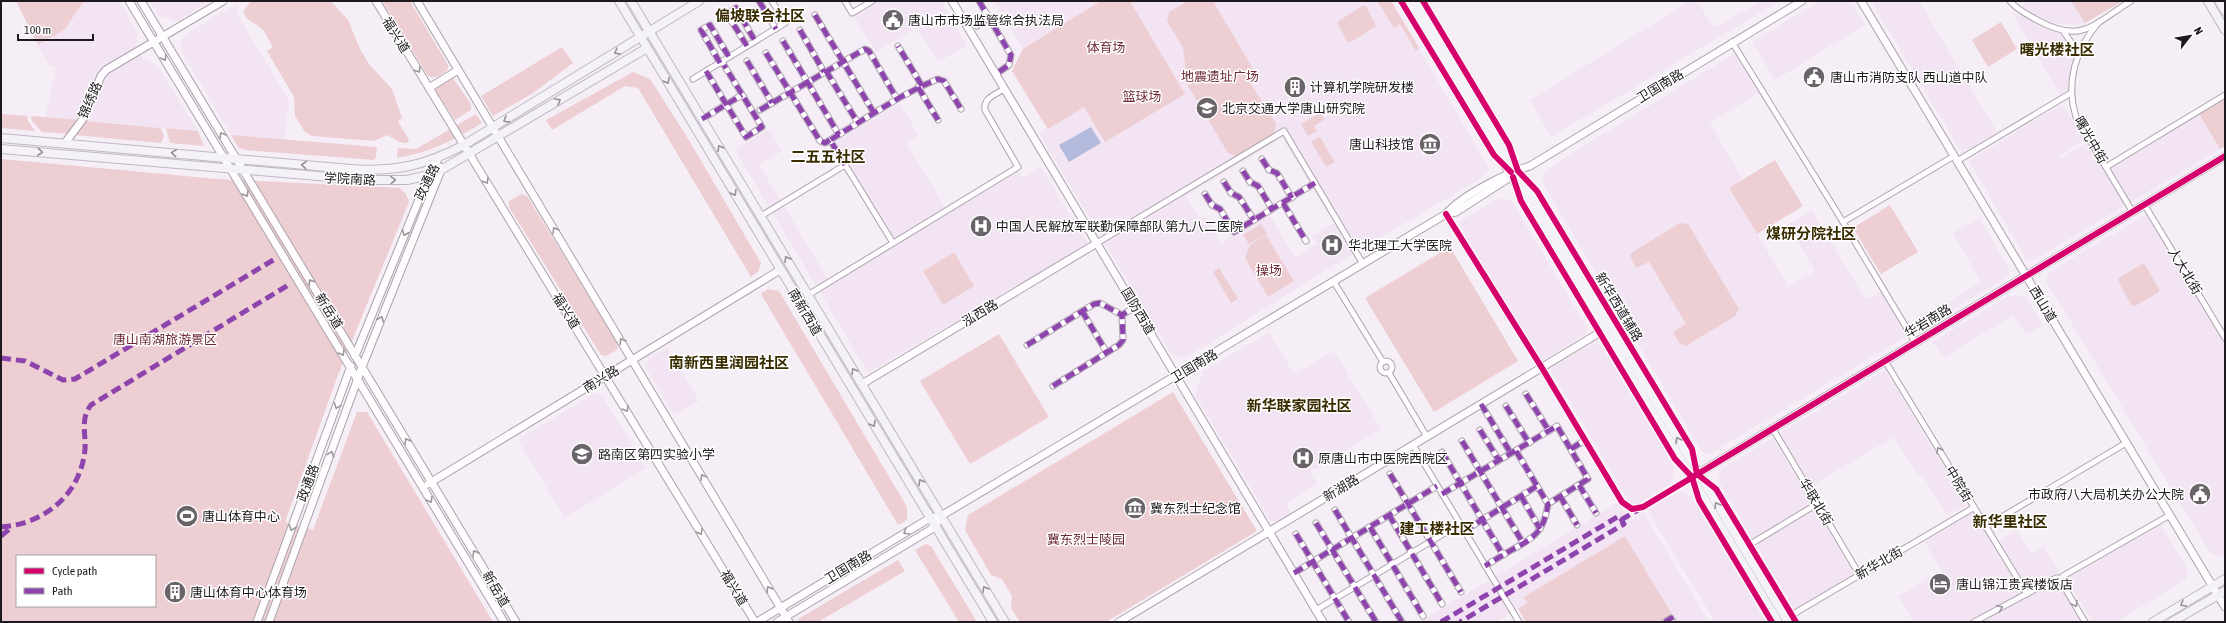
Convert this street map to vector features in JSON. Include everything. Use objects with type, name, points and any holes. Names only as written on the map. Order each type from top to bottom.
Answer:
[{"type":"main road","name":"南新西道","points":[[619,1],[993,622]]},
{"type":"main road","name":"南新西道","points":[[631,1],[1005,622]]},
{"type":"main road","name":"学院南路","points":[[1,138],[365,170],[392,170],[418,166],[438,159],[493,128],[641,38],[649,30],[699,1]]},
{"type":"main road","points":[[1407,1],[1514,173],[1695,475]]},
{"type":"main road","points":[[1415,1],[1514,173],[1602,332],[1786,619]]},
{"type":"main road","points":[[2208,1],[2225,30]]},
{"type":"main road","points":[[2219,1],[2225,12]]},
{"type":"main road","points":[[647,48],[649,30]]},
{"type":"main road","name":"学院南路","points":[[1,149],[243,171],[387,181],[408,180],[429,175],[441,170],[647,48]]},
{"type":"main road","points":[[2153,622],[2225,579]]},
{"type":"main road","points":[[2172,622],[2221,593]]},
{"type":"street","name":"新岳道","points":[[129,1],[504,622]]},
{"type":"street","name":"新岳道","points":[[141,1],[243,171],[356,354],[362,367],[516,622]]},
{"type":"street","name":"锦绣路","points":[[65,143],[83,119],[101,76],[106,70],[223,1]]},
{"type":"street","name":"福兴道","points":[[376,1],[756,622]]},
{"type":"street","points":[[417,1],[788,619]]},
{"type":"street","points":[[758,1],[776,29]]},
{"type":"street","points":[[693,79],[722,64],[729,57],[785,23],[772,1]]},
{"type":"street","points":[[845,1],[852,13],[872,1]]},
{"type":"street","name":"国防西道","points":[[952,1],[1323,622]]},
{"type":"street","points":[[979,1],[1011,55],[1009,65],[996,74]]},
{"type":"street","points":[[1401,1],[1494,155],[1514,173]]},
{"type":"street","points":[[1423,1],[1509,145],[1514,173]]},
{"type":"street","name":"卫国南路","points":[[756,622],[930,518],[941,516],[1177,376],[1446,214],[1452,207],[1514,173],[1530,166],[1732,42],[1802,1]]},
{"type":"street","name":"西山道","points":[[1861,1],[2212,587],[2221,593],[2225,607]]},
{"type":"street","points":[[2010,1],[2020,10],[2064,32],[2078,53]]},
{"type":"street","name":"曙光中街","points":[[2064,32],[2083,30],[2099,22],[2131,1]]},
{"type":"street","points":[[747,46],[727,14],[736,8],[755,41]]},
{"type":"street","points":[[815,15],[874,113]]},
{"type":"street","points":[[977,26],[989,18]]},
{"type":"street","name":"曙光中街","points":[[2099,22],[2085,40],[2078,53],[2071,93],[2076,117],[2132,211]]},
{"type":"street","points":[[706,71],[746,137],[752,134],[762,127],[701,30],[710,25],[729,57]]},
{"type":"street","points":[[800,30],[858,123]]},
{"type":"street","points":[[783,41],[839,135]]},
{"type":"street","points":[[1732,42],[1915,342]]},
{"type":"street","points":[[898,46],[938,120]]},
{"type":"street","points":[[760,110],[861,49],[869,51],[897,99]]},
{"type":"street","points":[[766,53],[820,141],[825,142],[830,140],[920,86],[938,79],[944,81],[961,109]]},
{"type":"street","points":[[747,61],[772,103]]},
{"type":"street","points":[[429,88],[458,70]]},
{"type":"street","points":[[808,295],[1018,166],[985,110],[984,104],[986,100],[1004,89]]},
{"type":"street","points":[[1843,222],[2071,93]]},
{"type":"street","points":[[702,119],[742,95]]},
{"type":"street","points":[[2106,167],[2225,95]]},
{"type":"street","points":[[1097,243],[1284,131],[1363,264]]},
{"type":"street","points":[[830,140],[893,243]]},
{"type":"street","name":"华岩南路","points":[[1586,440],[1622,502],[1632,509],[1643,507],[2025,275],[2225,156]]},
{"type":"street","name":"政通路","points":[[269,622],[362,367],[441,170],[438,159]]},
{"type":"street","name":"政通路","points":[[257,622],[356,354],[429,175],[438,159]]},
{"type":"street","points":[[1262,159],[1269,170],[1277,174],[1292,198]]},
{"type":"street","points":[[761,216],[845,165]]},
{"type":"street","points":[[1243,171],[1250,182],[1258,186],[1272,209]]},
{"type":"street","points":[[1224,182],[1231,193],[1239,197],[1254,220]]},
{"type":"street","points":[[1205,194],[1212,205],[1220,209],[1234,232],[1315,184]]},
{"type":"street","points":[[1282,203],[1306,242]]},
{"type":"street","name":"人大北街","points":[[2144,204],[2225,338]]},
{"type":"street","points":[[1446,214],[1586,440],[1570,449]]},
{"type":"street","name":"泓西路","points":[[862,384],[1097,243]]},
{"type":"street","name":"南兴路","points":[[422,487],[780,270]]},
{"type":"street","points":[[1334,282],[1383,362]]},
{"type":"street","points":[[1026,345],[1082,311],[1100,303],[1122,315]]},
{"type":"street","points":[[1122,315],[1135,308]]},
{"type":"street","points":[[1082,311],[1107,353]]},
{"type":"street","points":[[1053,386],[1107,353],[1122,340],[1122,315]]},
{"type":"street","name":"新湖路","points":[[1119,622],[1602,332]]},
{"type":"street","name":"中院街","points":[[1885,361],[1973,508],[2027,594]]},
{"type":"street","points":[[1383,362],[1389,362],[1392,364],[1392,370],[1389,373]]},
{"type":"street","points":[[1383,362],[1380,366],[1382,372],[1389,373]]},
{"type":"street","points":[[1389,373],[1427,437]]},
{"type":"street","points":[[1526,394],[1549,431]]},
{"type":"street","points":[[1481,404],[1510,452]]},
{"type":"street","points":[[1506,406],[1529,443]]},
{"type":"street","points":[[1442,494],[1498,459],[1510,452],[1516,451],[1557,426],[1588,479],[1548,504]]},
{"type":"street","name":"华联北街","points":[[1773,429],[1859,574]]},
{"type":"street","points":[[1480,430],[1498,459]]},
{"type":"street","points":[[1462,441],[1523,543]]},
{"type":"street","points":[[1985,527],[2126,443]]},
{"type":"street","points":[[1413,445],[1518,622]]},
{"type":"street","points":[[1485,566],[1537,535],[1546,518],[1548,504],[1516,451]]},
{"type":"street","points":[[1442,452],[1503,555]]},
{"type":"street","points":[[1390,474],[1461,592]]},
{"type":"street","points":[[1695,475],[1716,489],[1749,545],[1786,619],[1796,622]]},
{"type":"street","points":[[1695,475],[1699,500],[1772,622]]},
{"type":"street","points":[[1579,485],[1596,513]]},
{"type":"street","points":[[1294,573],[1437,486]]},
{"type":"street","points":[[1464,531],[1537,486]]},
{"type":"street","points":[[1521,496],[1540,529]]},
{"type":"street","points":[[1560,496],[1577,525]]},
{"type":"street","points":[[1749,545],[1817,504]]},
{"type":"street","name":"新华北街","points":[[1786,619],[1859,574],[1973,508]]},
{"type":"street","points":[[298,510],[309,512]]},
{"type":"street","points":[[1335,510],[1402,622]]},
{"type":"street","points":[[1390,515],[1442,604]]},
{"type":"street","points":[[2064,576],[2162,518],[2170,515]]},
{"type":"street","points":[[935,527],[941,516]]},
{"type":"street","points":[[1316,523],[1376,622]]},
{"type":"street","points":[[1316,610],[1460,524]]},
{"type":"street","name":"卫国南路","points":[[777,622],[788,619],[935,527]]},
{"type":"street","points":[[1370,527],[1423,616]]},
{"type":"street","points":[[1296,534],[1349,622]]},
{"type":"street","points":[[1974,622],[2056,578],[2059,578],[2085,622]]},
{"type":"street","points":[[1665,622],[1671,618],[1674,622]]},
{"type":"shaded area","points":[[84,1],[119,1],[138,33],[136,47],[143,59],[157,65],[198,131],[45,117],[56,68],[48,64],[38,45],[64,30]]},
{"type":"shaded area","points":[[150,1],[210,1],[177,21],[159,16]]},
{"type":"shaded area","name":"唐山市市场监管综合执法局","points":[[871,1],[941,1],[967,45],[938,62],[917,27],[876,52],[852,13]]},
{"type":"shaded area","name":"北京交通大学唐山研究院","points":[[994,1],[1391,1],[1489,168],[1481,178],[1331,267],[1186,358],[1172,355],[1039,134],[1047,129],[1012,71],[1023,49]],"holes":[[[1282,138],[1334,223],[1312,236],[1317,244],[1295,257],[1269,214],[1221,243],[1206,217],[1199,217],[1186,196]]]},
{"type":"shaded area","points":[[1690,1],[1697,1],[1714,28],[1761,1],[1780,1],[1551,137],[1530,100]]},
{"type":"shaded area","points":[[1820,1],[1850,1],[1865,25],[1775,80],[1752,42]]},
{"type":"shaded area","points":[[1871,1],[1919,1],[1997,132],[1962,153]]},
{"type":"shaded area","points":[[2026,1],[2071,1],[2085,23],[2075,25],[2051,23],[2021,8]]},
{"type":"shaded area","points":[[238,3],[237,14],[289,100],[284,140],[231,135],[180,49],[184,35]]},
{"type":"shaded area","points":[[2011,11],[2065,37],[2075,53],[2071,67],[2069,89],[2060,95]]},
{"type":"shaded area","points":[[1736,52],[1760,92],[1710,123],[1743,180],[1729,189],[1789,286],[1815,271],[1787,225],[1812,210],[1866,300],[1882,291],[1909,335],[1709,454],[1702,452],[1543,184],[1543,174],[1563,159]]},
{"type":"shaded area","name":"中国人民解放军联勤保障部队第九八二医院","points":[[900,103],[919,136],[907,144],[945,207],[1015,166],[1022,178],[1041,167],[1088,244],[868,373],[735,150],[769,129],[782,151],[759,165],[831,284],[896,245],[836,142]]},
{"type":"shaded area","points":[[2060,105],[2066,110],[2084,139],[2058,156],[2062,158],[2087,143],[2104,172],[2199,114],[2220,149],[2034,260],[2026,259],[1969,161]]},
{"type":"shaded area","points":[[1499,198],[1511,200],[1587,327],[1587,333],[1540,362],[1458,222]]},
{"type":"shaded area","points":[[2147,214],[2225,343],[2225,557],[2211,554],[2046,281],[2048,273]]},
{"type":"shaded area","points":[[1979,218],[2009,269],[2009,276],[1948,312],[1943,305],[1981,282],[1953,233]]},
{"type":"shaded area","points":[[2019,295],[2027,299],[2043,325],[2026,335],[2013,315],[1943,358],[1933,342],[2009,296]]},
{"type":"shaded area","points":[[1269,332],[1294,374],[1334,351],[1381,429],[1310,472],[1317,484],[1286,503],[1292,514],[1277,522],[1270,520],[1195,395],[1203,371]]},
{"type":"shaded area","points":[[1597,344],[1602,347],[1674,467],[1674,477],[1668,486],[1636,505],[1630,503],[1550,369],[1590,345]]},
{"type":"shaded area","points":[[667,348],[699,401],[674,415],[646,368],[648,359]]},
{"type":"shaded area","points":[[1885,370],[1967,505],[1947,516],[1921,473],[1917,475],[1894,437],[1811,486],[1780,433]]},
{"type":"shaded area","name":"路南区第四实验小学","points":[[595,393],[602,395],[646,468],[565,518],[518,440]]},
{"type":"shaded area","points":[[1773,438],[1855,574],[1795,610],[1719,482],[1718,475],[1721,469]]},
{"type":"shaded area","points":[[1680,491],[1691,496],[1766,622],[1715,622],[1647,509]]},
{"type":"shaded area","points":[[1619,502],[1630,520],[1643,512],[1709,622],[1677,622],[1625,536],[1525,597],[1528,603],[1496,622],[1419,622]]},
{"type":"shaded area","points":[[1973,512],[2022,593],[1968,622],[1914,622],[1898,596],[1942,571],[1924,541]]},
{"type":"shaded area","points":[[2159,522],[2188,569],[2186,579],[2117,622],[2093,622],[2066,579],[2069,575]]},
{"type":"shaded area","points":[[2017,530],[2031,554],[2044,547],[2060,572],[2028,589],[1999,541]]},
{"type":"shaded area","points":[[2055,581],[2060,583],[2083,622],[1981,622]]},
{"type":"green space","points":[[16,1],[84,1],[64,30],[38,45]]},
{"type":"green space","points":[[252,1],[331,1],[348,20],[360,49],[369,64],[392,89],[402,118],[398,121],[409,140],[407,143],[402,143],[387,135],[374,141],[312,136],[305,132],[295,116],[294,97],[267,51],[273,47],[263,30],[249,20],[244,14],[244,10]]},
{"type":"green space","points":[[382,1],[410,1],[448,65],[448,69],[436,77],[428,76]]},
{"type":"green space","name":"体育场","points":[[1101,1],[1130,1],[1185,94],[1105,142],[1084,107],[1048,129],[1012,71],[1023,49]]},
{"type":"green space","name":"地震遗址广场","points":[[1188,1],[1213,1],[1259,79],[1251,84],[1276,124],[1274,133],[1236,156],[1228,153],[1188,86],[1183,48],[1167,21],[1169,12]]},
{"type":"green space","points":[[1377,1],[1391,1],[1419,48],[1416,51],[1400,24],[1394,28]]},
{"type":"green space","points":[[2071,1],[2123,1],[2085,23]]},
{"type":"green space","points":[[1362,6],[1366,6],[1376,26],[1351,42],[1347,42],[1337,22]]},
{"type":"green space","points":[[2001,22],[2017,49],[1988,67],[1972,40]]},
{"type":"green space","points":[[562,47],[573,63],[533,93],[493,116],[481,96]]},
{"type":"green space","points":[[633,72],[650,79],[687,137],[761,263],[758,272],[751,277],[638,88],[625,86],[552,130],[546,120]]},
{"type":"green space","points":[[453,78],[471,104],[471,110],[455,120],[436,91],[437,88]]},
{"type":"green space","points":[[2225,99],[2225,146],[2220,149],[2199,114]]},
{"type":"green space","points":[[1321,112],[1324,120],[1314,126],[1317,131],[1308,136],[1301,124]]},
{"type":"green space","points":[[1,114],[27,116],[28,121],[35,131],[1,128]]},
{"type":"green space","points":[[476,114],[482,123],[461,135],[420,153],[397,158],[398,148],[416,149]]},
{"type":"green space","points":[[31,116],[81,120],[70,134],[42,132],[32,121]]},
{"type":"green space","points":[[85,121],[161,128],[164,136],[161,143],[74,135]]},
{"type":"green space","points":[[166,128],[198,131],[204,146],[170,143]]},
{"type":"green space","points":[[231,135],[377,147],[376,157],[374,160],[245,150],[239,148]]},
{"type":"green space","points":[[1320,137],[1335,162],[1326,167],[1311,142]]},
{"type":"green space","name":"唐山南湖旅游景区","points":[[1,159],[218,179],[400,188],[406,194],[409,202],[338,375],[285,522],[313,530],[357,412],[367,412],[493,622],[1,622]]},
{"type":"green space","points":[[1775,160],[1803,206],[1757,234],[1729,188]]},
{"type":"green space","points":[[522,194],[527,196],[618,344],[617,350],[606,356],[601,355],[509,207],[509,201]]},
{"type":"green space","points":[[1890,205],[1918,252],[1881,274],[1853,228]]},
{"type":"green space","points":[[1680,223],[1688,224],[1739,309],[1735,316],[1686,346],[1680,344],[1673,332],[1686,324],[1649,262],[1636,268],[1630,255]]},
{"type":"green space","points":[[1261,224],[1267,234],[1249,244],[1243,235]]},
{"type":"green space","name":"操场","points":[[1266,235],[1294,281],[1268,297],[1245,258],[1250,245]]},
{"type":"green space","points":[[1450,247],[1518,361],[1434,412],[1365,298]]},
{"type":"green space","points":[[954,252],[974,286],[943,305],[923,271]]},
{"type":"green space","points":[[2142,264],[2145,265],[2159,289],[2159,292],[2135,306],[2132,306],[2118,281],[2119,278]]},
{"type":"green space","points":[[1219,268],[1238,299],[1231,303],[1213,272]]},
{"type":"green space","points":[[768,289],[779,291],[907,507],[907,520],[898,525],[761,294]]},
{"type":"green space","points":[[999,334],[1049,417],[970,464],[920,381]]},
{"type":"green space","name":"冀东烈士陵园","points":[[1173,392],[1257,531],[1106,622],[1020,622],[1011,608],[1012,596],[1002,579],[991,575],[965,530],[968,515]]},
{"type":"green space","points":[[1625,536],[1672,614],[1660,622],[1526,622],[1518,609],[1527,603],[1524,597]]},
{"type":"green space","points":[[926,544],[931,546],[977,622],[959,622],[915,550]]},
{"type":"green space","points":[[898,560],[905,571],[818,622],[800,622],[798,619]]},
{"type":"water","points":[[1091,127],[1101,143],[1069,162],[1059,145]]},
{"type":"marked path","points":[[759,1],[776,29]]},
{"type":"marked path","points":[[979,1],[1011,55],[1009,65],[996,74]]},
{"type":"marked path","points":[[747,46],[727,14],[736,8],[755,41]]},
{"type":"marked path","points":[[815,15],[874,113]]},
{"type":"marked path","points":[[977,26],[989,18]]},
{"type":"marked path","points":[[720,63],[701,30],[710,25],[729,57]]},
{"type":"marked path","points":[[800,30],[824,72]]},
{"type":"marked path","points":[[783,41],[839,135]]},
{"type":"marked path","points":[[760,110],[865,49],[869,51],[897,99],[922,86],[898,46]]},
{"type":"marked path","points":[[766,53],[820,141],[825,143],[830,140]]},
{"type":"marked path","points":[[747,61],[772,103]]},
{"type":"marked path","points":[[706,71],[746,137],[762,127],[724,65]]},
{"type":"marked path","points":[[826,71],[858,123]]},
{"type":"marked path","points":[[922,86],[938,79],[944,81],[961,109]]},
{"type":"marked path","points":[[918,87],[938,120]]},
{"type":"marked path","points":[[702,119],[742,95]]},
{"type":"marked path","points":[[845,165],[830,140],[897,99]]},
{"type":"marked path","points":[[1262,159],[1269,170],[1277,173],[1292,198]]},
{"type":"marked path","points":[[1243,171],[1250,182],[1258,186],[1272,209]]},
{"type":"marked path","points":[[1224,182],[1231,193],[1239,197],[1254,220]]},
{"type":"marked path","points":[[1205,194],[1212,205],[1220,209],[1234,232],[1315,183]]},
{"type":"marked path","points":[[1283,203],[1306,241]]},
{"type":"marked path","points":[[1,358],[25,361],[63,380],[75,379],[275,259]]},
{"type":"marked path","points":[[1,527],[17,525],[46,513],[58,504],[68,493],[76,480],[82,465],[85,449],[84,426],[86,416],[91,405],[290,284]]},
{"type":"marked path","points":[[1027,345],[1094,304],[1100,303],[1122,315],[1135,307]]},
{"type":"marked path","points":[[1082,311],[1107,353]]},
{"type":"marked path","points":[[1053,386],[1119,345],[1123,340],[1122,315]]},
{"type":"marked path","points":[[1526,394],[1549,431]]},
{"type":"marked path","points":[[1481,404],[1510,452]]},
{"type":"marked path","points":[[1506,406],[1529,443]]},
{"type":"marked path","points":[[1442,494],[1557,426],[1588,479],[1548,504],[1543,524],[1534,536],[1503,555]]},
{"type":"marked path","points":[[1480,430],[1498,459]]},
{"type":"marked path","points":[[1571,449],[1585,440]]},
{"type":"marked path","points":[[1462,441],[1523,543]]},
{"type":"marked path","points":[[1516,451],[1548,504]]},
{"type":"marked path","points":[[1442,452],[1503,555],[1485,566]]},
{"type":"marked path","points":[[1390,474],[1461,592]]},
{"type":"marked path","points":[[1579,485],[1596,513]]},
{"type":"marked path","points":[[1294,573],[1437,486]]},
{"type":"marked path","points":[[1464,531],[1537,486]]},
{"type":"marked path","points":[[1521,496],[1540,529]]},
{"type":"marked path","points":[[1560,496],[1577,525]]},
{"type":"marked path","points":[[1335,510],[1402,622]]},
{"type":"marked path","points":[[1621,520],[1638,510]]},
{"type":"marked path","points":[[1389,515],[1442,604]]},
{"type":"marked path","points":[[1441,622],[1619,516],[1624,524],[1460,622]]},
{"type":"marked path","points":[[1316,523],[1376,622]]},
{"type":"marked path","points":[[1,536],[12,527]]},
{"type":"marked path","points":[[1370,527],[1423,616]]},
{"type":"marked path","points":[[1296,534],[1349,622]]},
{"type":"marked path","points":[[1665,622],[1671,618],[1673,622]]},
{"type":"cycle path","points":[[1401,1],[1494,155],[1511,172]]},
{"type":"cycle path","name":"新华西道辅路","points":[[1423,1],[1509,145],[1518,171],[1537,191],[1692,449],[1697,474],[1716,489],[1796,622]]},
{"type":"cycle path","points":[[1446,214],[1542,368],[1622,502],[1632,509],[1643,507],[2225,156]]},
{"type":"cycle path","points":[[1513,177],[1521,201],[1675,459],[1692,477],[1699,500],[1772,622]]},
{"type":"place","name":"唐山市市场监管综合执法局","points":[[893,20]]},
{"type":"place","name":"唐山市消防支队 西山道中队","points":[[1814,77]]},
{"type":"place","name":"计算机学院研发楼","points":[[1295,87]]},
{"type":"place","name":"北京交通大学唐山研究院","points":[[1207,108]]},
{"type":"place","name":"唐山科技馆","points":[[1430,144]]},
{"type":"place","name":"中国人民解放军联勤保障部队第九八二医院","points":[[981,226]]},
{"type":"place","name":"华北理工大学医院","points":[[1332,245]]},
{"type":"place","name":"路南区第四实验小学","points":[[582,454]]},
{"type":"place","name":"原唐山市中医院西院区","points":[[1303,458]]},
{"type":"place","name":"市政府八大局机关办公大院","points":[[2200,494]]},
{"type":"place","name":"冀东烈士纪念馆","points":[[1135,508]]},
{"type":"place","name":"唐山体育中心","points":[[187,516]]},
{"type":"place","name":"唐山锦江贵宾楼饭店","points":[[1940,584]]},
{"type":"place","name":"唐山体育中心体育场","points":[[175,592]]},
{"type":"district","name":"偏坡联合社区","points":[[760,15]]},
{"type":"district","name":"曙光楼社区","points":[[2057,49]]},
{"type":"district","name":"二五五社区","points":[[828,156]]},
{"type":"district","name":"煤研分院社区","points":[[1811,233]]},
{"type":"district","name":"南新西里润园社区","points":[[729,362]]},
{"type":"district","name":"新华联家园社区","points":[[1299,405]]},
{"type":"district","name":"新华里社区","points":[[2010,521]]},
{"type":"district","name":"建工楼社区","points":[[1437,528]]},
{"type":"park label","name":"篮球场","points":[[1142,96]]}]
